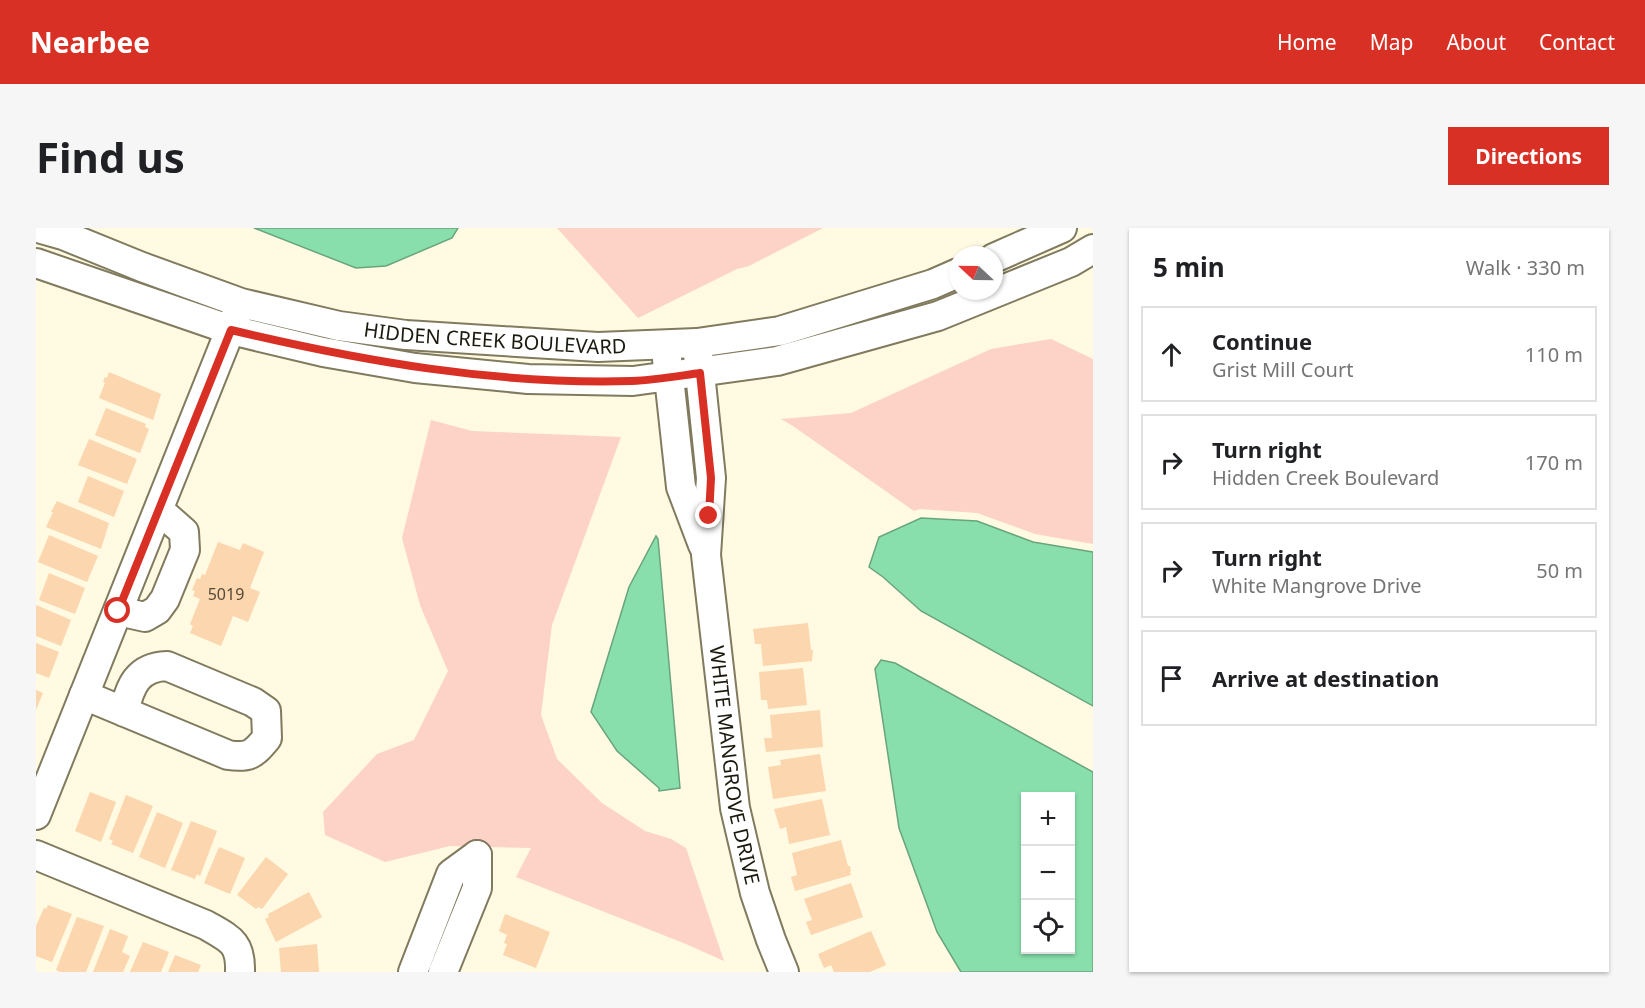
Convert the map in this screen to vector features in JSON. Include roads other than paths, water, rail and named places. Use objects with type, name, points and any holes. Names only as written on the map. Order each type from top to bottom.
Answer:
[{"type":"street","name":"HIDDEN CREEK BOULEVARD","points":[[38,228],[241,303],[339,326],[406,334],[598,347],[697,343],[780,331],[933,284],[949,277]]},
{"type":"street","points":[[1003,254],[1062,228]]},
{"type":"street","name":"HIDDEN CREEK BOULEVARD","points":[[36,263],[231,330],[323,352],[415,368],[528,379],[633,381],[777,361],[938,316],[1071,262],[1093,249]]},
{"type":"street","points":[[36,815],[241,303]]},
{"type":"street","name":"WHITE MANGROVE DRIVE","points":[[697,343],[711,478],[706,555],[735,808],[755,893],[784,972]]},
{"type":"street","name":"WHITE MANGROVE DRIVE","points":[[666,345],[681,487],[706,555]]},
{"type":"street","points":[[118,611],[145,617],[157,610],[165,599],[179,568],[185,550],[184,532],[159,510]]},
{"type":"street","points":[[84,695],[124,712],[228,755],[243,757],[256,753],[267,738],[266,711],[253,702],[167,666],[154,667],[140,676],[129,690],[124,712]]},
{"type":"street","points":[[36,855],[206,925],[230,939],[241,955],[240,972]]},
{"type":"street","points":[[413,972],[452,874],[477,855],[477,888],[443,972]]}]
